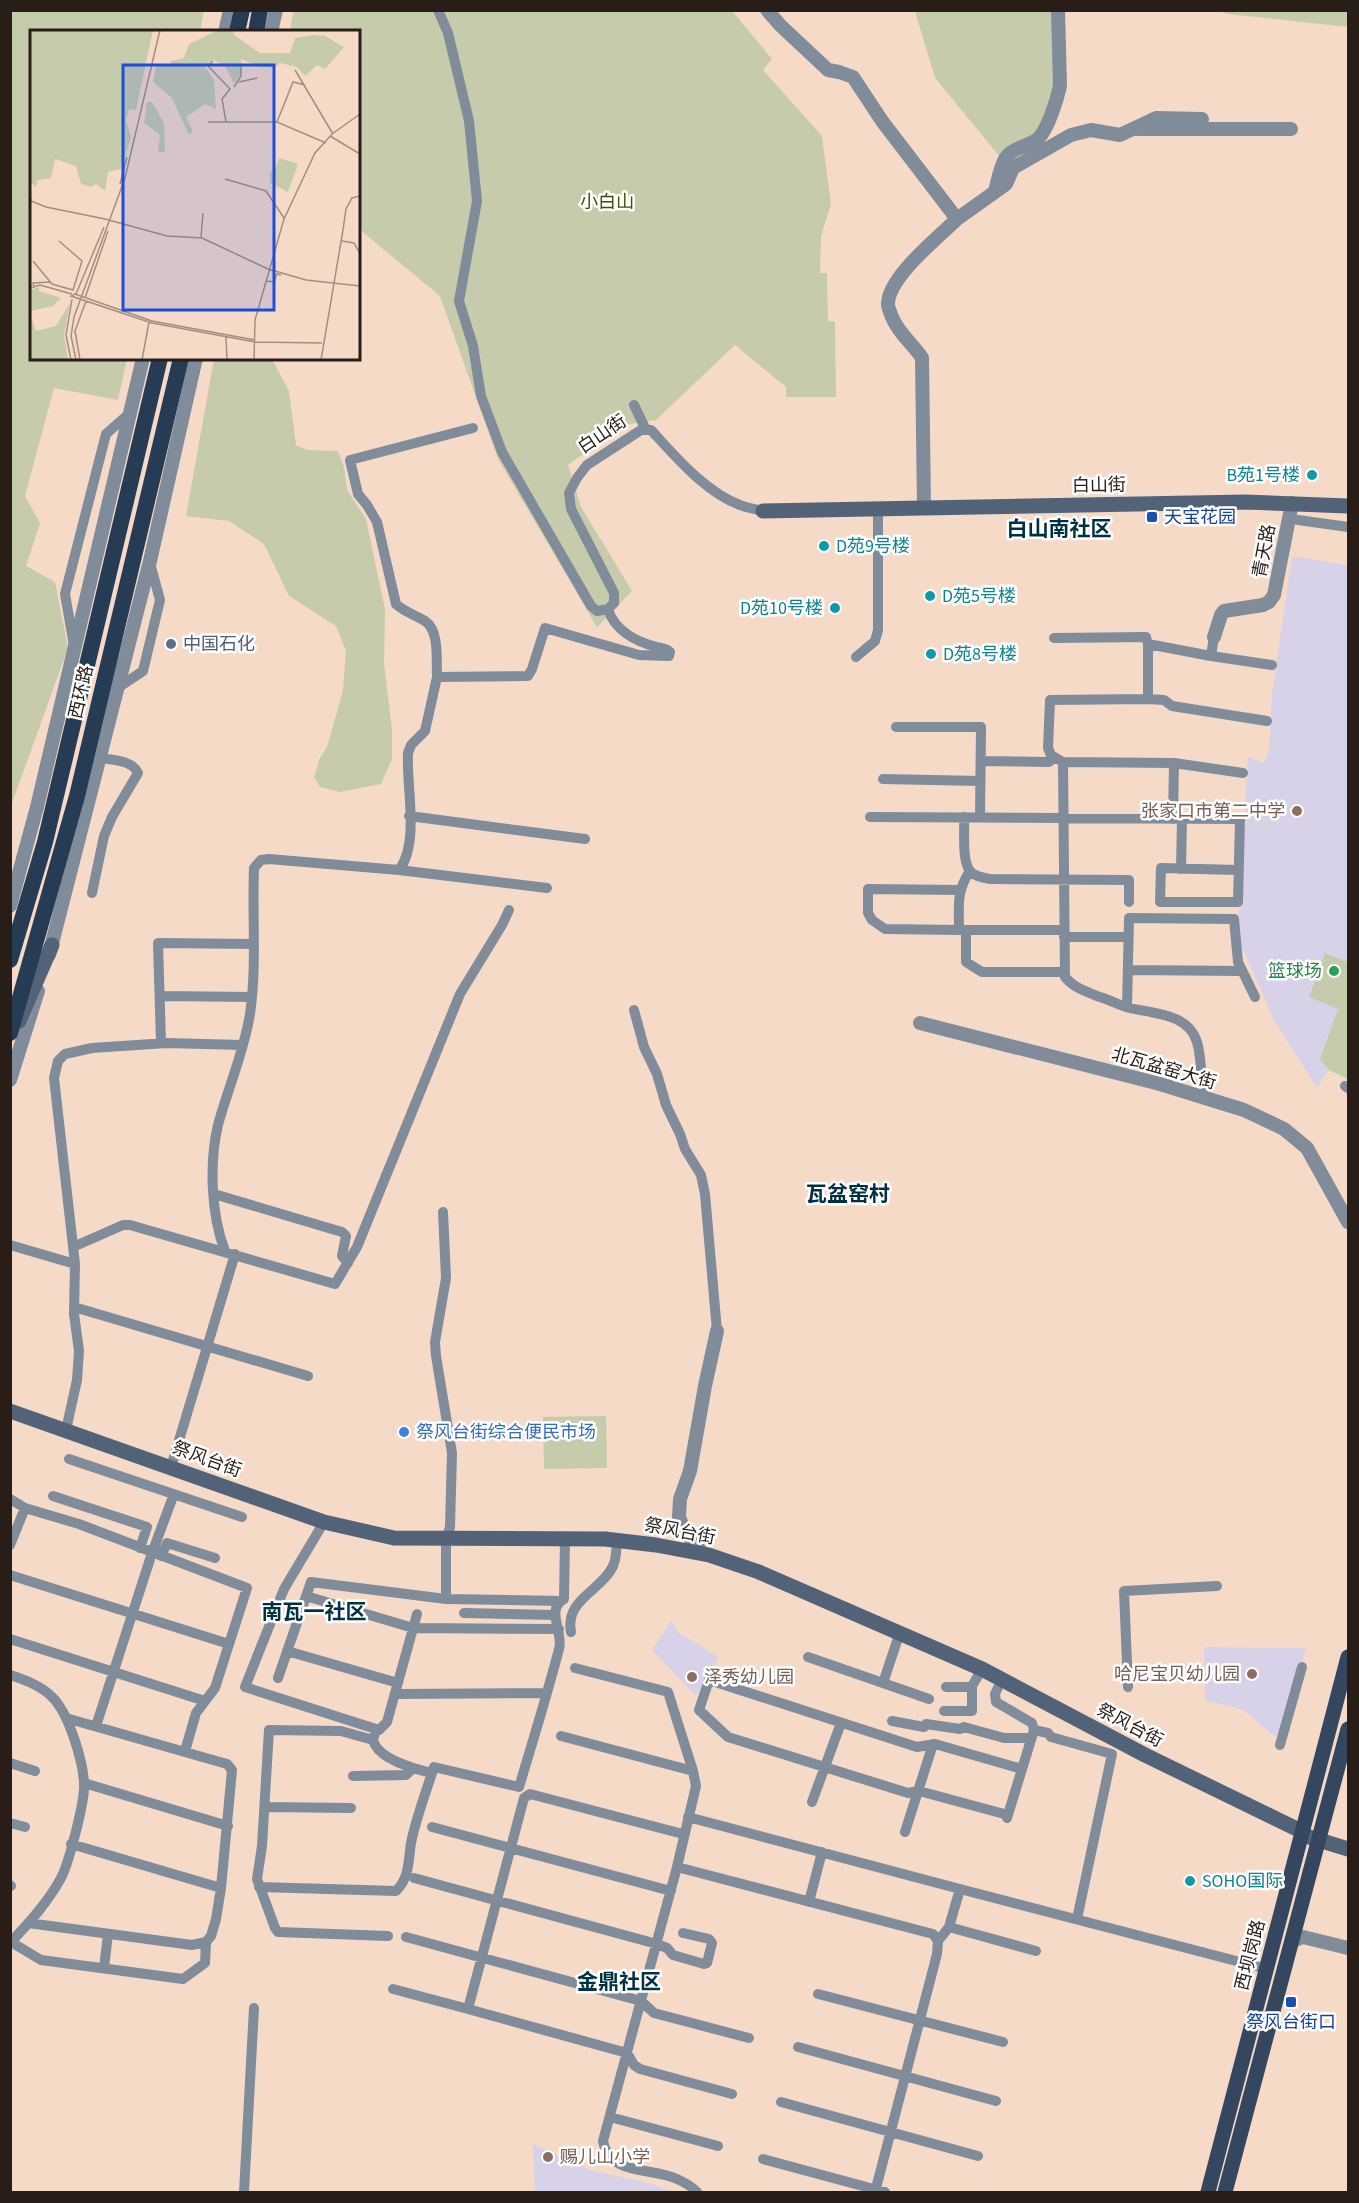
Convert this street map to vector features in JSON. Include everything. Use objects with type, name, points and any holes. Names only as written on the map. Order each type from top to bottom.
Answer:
[{"type":"highway","points":[[237,30],[242,10]]},
{"type":"highway","points":[[256,30],[260,10]]},
{"type":"highway","name":"西环路","points":[[10,960],[45,842],[160,360]]},
{"type":"highway","name":"西环路","points":[[10,1033],[77,796],[181,360]]},
{"type":"main road","name":"白山街","points":[[763,511],[1292,503],[1348,506]]},
{"type":"main road","points":[[10,1041],[52,945]]},
{"type":"main road","name":"祭风台街","points":[[10,1411],[324,1522],[394,1538],[616,1540],[703,1554],[759,1572],[982,1669],[1142,1754],[1301,1831],[1320,1837]]},
{"type":"main road","name":"西坝岗路","points":[[1208,2193],[1348,1657]]},
{"type":"main road","name":"西坝岗路","points":[[1225,2193],[1348,1729]]},
{"type":"main road","points":[[1320,1837],[1348,1842]]},
{"type":"main road","points":[[1320,1837],[1348,1849]]},
{"type":"street","points":[[225,30],[230,10]]},
{"type":"street","points":[[271,30],[276,10]]},
{"type":"street","points":[[437,677],[528,676],[545,628],[639,655],[669,656],[670,652],[666,648],[640,642],[620,629],[612,620],[608,609],[597,611],[591,606],[502,452],[481,396],[473,346],[459,301],[477,201],[469,121],[453,54],[438,10]]},
{"type":"street","points":[[767,10],[828,70],[853,77],[882,121],[957,219]]},
{"type":"street","points":[[994,193],[1005,159],[1010,152],[1037,140],[1044,130],[1058,96],[1060,86],[1058,10]]},
{"type":"street","points":[[924,507],[922,358],[892,318],[888,304],[893,286],[957,219],[1006,184],[1013,168],[1071,135],[1091,130],[1120,135],[1156,118],[1202,118]]},
{"type":"street","points":[[1135,129],[1291,129]]},
{"type":"street","points":[[10,906],[37,807],[143,360]]},
{"type":"street","points":[[10,1080],[52,945],[150,561],[196,360]]},
{"type":"street","points":[[634,405],[646,430]]},
{"type":"street","points":[[74,650],[65,594],[106,434],[131,411]]},
{"type":"street","points":[[399,870],[408,852],[408,753],[411,745],[425,731],[437,677],[435,644],[432,630],[427,622],[405,612],[396,604],[377,522],[368,505],[358,494],[350,460],[473,429]]},
{"type":"street","name":"白山街","points":[[608,609],[614,603],[614,593],[571,509],[570,493],[577,478],[588,465],[641,430],[651,430],[688,471],[723,496],[740,505],[763,511]]},
{"type":"street","name":"青天路","points":[[1214,637],[1224,611],[1230,608],[1263,604],[1269,602],[1274,595],[1292,503]]},
{"type":"street","points":[[856,657],[875,641],[878,630],[878,508]]},
{"type":"street","points":[[1298,520],[1348,527]]},
{"type":"street","points":[[118,687],[143,671],[160,600],[139,530]]},
{"type":"street","points":[[1211,656],[1214,637]]},
{"type":"street","points":[[1054,638],[1146,638],[1148,644],[1148,699]]},
{"type":"street","points":[[1148,644],[1272,665]]},
{"type":"street","points":[[1203,1097],[1197,1042],[1192,1033],[1177,1019],[1127,1007],[1077,988],[1064,972],[1063,818],[1058,760],[1048,748],[1050,700],[1164,700],[1172,706],[1267,721]]},
{"type":"street","points":[[896,727],[981,727],[980,818]]},
{"type":"street","points":[[92,892],[104,836],[112,817],[138,773],[135,767],[128,763],[100,758]]},
{"type":"street","points":[[981,761],[1049,762],[1058,760],[1174,764],[1243,772]]},
{"type":"street","points":[[1174,764],[1181,868]]},
{"type":"street","points":[[883,779],[980,781]]},
{"type":"street","points":[[409,816],[585,839]]},
{"type":"street","points":[[870,817],[1240,819],[1238,902],[1160,902],[1161,868],[1238,870]]},
{"type":"street","points":[[964,818],[965,858],[970,871],[979,877],[1129,880],[1129,902]]},
{"type":"street","points":[[171,1467],[208,1346],[230,1253],[215,1221],[213,1159],[218,1126],[242,1045],[252,997],[254,868],[261,860],[269,859],[399,870],[548,888]]},
{"type":"street","points":[[970,871],[962,882],[960,890],[966,962],[982,972],[1064,972]]},
{"type":"street","points":[[960,890],[868,889],[868,913],[872,920],[885,929],[1128,937]]},
{"type":"street","points":[[73,1247],[123,1225],[130,1225],[335,1284],[357,1247],[460,993],[509,910]]},
{"type":"street","points":[[1127,1007],[1129,918],[1234,919],[1236,952],[1242,971],[1255,997]]},
{"type":"street","points":[[160,1043],[158,943],[254,944]]},
{"type":"street","points":[[1128,970],[1242,971]]},
{"type":"street","points":[[160,996],[252,997]]},
{"type":"street","points":[[634,1010],[644,1047],[657,1074],[666,1105],[685,1149],[701,1175],[705,1194],[717,1331],[690,1471],[679,1508],[679,1516],[685,1532],[703,1554]]},
{"type":"street","name":"北瓦盆窑大街","points":[[920,1023],[1160,1084],[1244,1110],[1284,1129],[1307,1148],[1348,1222]]},
{"type":"street","points":[[66,1430],[79,1351],[74,1307],[75,1264],[54,1078],[58,1061],[65,1054],[92,1048],[160,1043],[242,1045]]},
{"type":"street","points":[[214,1194],[342,1232],[346,1236],[342,1256],[348,1263]]},
{"type":"street","points":[[443,1212],[446,1278],[435,1342],[452,1453],[450,1527],[446,1539],[446,1599]]},
{"type":"street","points":[[10,1245],[75,1264]]},
{"type":"street","points":[[74,1307],[308,1376]]},
{"type":"street","points":[[69,1459],[243,1517]]},
{"type":"street","points":[[96,1726],[132,1613],[156,1554],[174,1494]]},
{"type":"street","points":[[53,1496],[147,1527],[140,1548]]},
{"type":"street","points":[[10,1499],[25,1508],[79,1524],[248,1588],[215,1688],[196,1713],[185,1751]]},
{"type":"street","points":[[10,1545],[25,1508]]},
{"type":"street","points":[[324,1522],[284,1588],[245,1687],[374,1734]]},
{"type":"street","points":[[260,1887],[396,1891],[405,1879],[411,1844],[434,1767],[519,1787],[561,1643],[554,1615],[564,1599],[565,1539]]},
{"type":"street","points":[[571,1632],[570,1615],[575,1606],[607,1577],[614,1566],[616,1540]]},
{"type":"street","points":[[156,1554],[167,1543],[215,1558]]},
{"type":"street","points":[[10,1575],[229,1644]]},
{"type":"street","points":[[278,1678],[310,1582],[446,1599],[561,1601]]},
{"type":"street","points":[[1128,1687],[1124,1590],[1217,1586]]},
{"type":"street","points":[[306,1596],[413,1628],[559,1629]]},
{"type":"street","points":[[464,1613],[554,1615]]},
{"type":"street","points":[[388,1936],[278,1932],[275,1928],[257,1874],[262,1846],[269,1730],[374,1734],[387,1722],[417,1614]]},
{"type":"street","points":[[883,1683],[900,1632]]},
{"type":"street","points":[[10,1639],[205,1701]]},
{"type":"street","points":[[287,1651],[396,1689],[547,1694]]},
{"type":"street","points":[[808,1657],[929,1699]]},
{"type":"street","points":[[1280,1745],[1302,1667]]},
{"type":"street","points":[[575,1668],[668,1692],[693,1771],[696,1786],[671,1891],[603,2140],[605,2153],[612,2159],[627,2167],[677,2178],[697,2193]]},
{"type":"street","points":[[944,1711],[972,1711],[972,1687],[982,1669]]},
{"type":"street","points":[[10,1675],[24,1680],[51,1696],[66,1718],[79,1756],[84,1783],[62,1876],[38,1912],[12,1940],[41,1960],[183,1979],[205,1963],[206,1942],[211,1936],[216,1919],[228,1826],[232,1770],[227,1764],[66,1718]]},
{"type":"street","points":[[1002,1679],[995,1694],[996,1702],[1032,1723],[1033,1734],[1007,1817],[919,1791],[908,1793],[728,1737],[699,1710],[709,1680],[917,1747],[933,1744],[1022,1769]]},
{"type":"street","points":[[946,1687],[972,1687]]},
{"type":"street","points":[[892,1721],[924,1727],[926,1724],[960,1729],[964,1727],[1004,1738],[1033,1734],[1112,1754],[1077,1919]]},
{"type":"street","points":[[812,1802],[841,1723]]},
{"type":"street","points":[[374,1734],[376,1747],[399,1763],[432,1773]]},
{"type":"street","points":[[561,1736],[693,1771]]},
{"type":"street","points":[[905,1832],[933,1744]]},
{"type":"street","points":[[10,1763],[35,1771]]},
{"type":"street","points":[[353,1776],[406,1775],[413,1768]]},
{"type":"street","points":[[84,1783],[228,1826]]},
{"type":"street","points":[[468,2009],[524,1798],[530,1794],[683,1834]]},
{"type":"street","points":[[264,1807],[351,1808]]},
{"type":"street","points":[[688,1817],[1267,1969]]},
{"type":"street","points":[[10,1823],[25,1827]]},
{"type":"street","points":[[432,1827],[671,1891]]},
{"type":"street","points":[[71,1844],[221,1888]]},
{"type":"street","points":[[809,1902],[822,1852]]},
{"type":"street","points":[[676,1867],[933,1934],[938,1941]]},
{"type":"street","points":[[414,1878],[657,1944],[667,1948],[673,1955],[707,1963],[712,1943],[710,1940],[682,1933]]},
{"type":"street","points":[[763,2159],[879,2192],[891,2132],[937,1954],[938,1941],[949,1927],[960,1889]]},
{"type":"street","points":[[28,1923],[192,1945],[206,1942]]},
{"type":"street","points":[[949,1927],[1036,1951]]},
{"type":"street","points":[[104,1968],[108,1934]]},
{"type":"street","points":[[406,1938],[641,2001],[654,2013],[749,2038]]},
{"type":"street","points":[[1292,1941],[1303,1938],[1348,1948]]},
{"type":"street","points":[[393,1989],[627,2053],[634,2065],[640,2069],[732,2094]]},
{"type":"street","points":[[818,1994],[1003,2042]]},
{"type":"street","points":[[244,2193],[254,2008]]},
{"type":"street","points":[[798,2047],[996,2101]]},
{"type":"street","points":[[781,2102],[978,2156]]},
{"type":"street","points":[[610,2117],[718,2146]]},
{"type":"shaded area","name":"张家口市第二中学","points":[[1292,556],[1348,565],[1348,1079],[1329,1070],[1317,1088],[1275,1022],[1242,947],[1238,925],[1248,757],[1264,763],[1269,749],[1272,693]]},
{"type":"shaded area","name":"泽秀幼儿园","points":[[671,1621],[679,1633],[719,1657],[696,1696],[652,1650]]},
{"type":"shaded area","name":"哈尼宝贝幼儿园","points":[[1204,1647],[1306,1648],[1281,1738],[1270,1733],[1243,1710],[1205,1700]]},
{"type":"shaded area","name":"赐儿山小学","points":[[533,2144],[590,2170],[649,2183],[673,2192],[535,2192]]},
{"type":"green space","points":[[11,11],[204,11],[200,30],[30,30],[30,360],[127,360],[118,400],[54,388],[25,496],[40,523],[26,566],[55,582],[68,648],[11,806]]},
{"type":"green space","name":"小白山","points":[[734,11],[772,59],[763,70],[822,136],[831,204],[821,236],[820,273],[827,273],[828,321],[835,322],[836,397],[786,397],[786,387],[735,345],[656,420],[623,425],[568,465],[581,507],[632,591],[597,627],[498,459],[440,296],[360,230],[360,30],[290,30],[293,12]]},
{"type":"green space","points":[[915,11],[1052,11],[1056,79],[1052,99],[1035,134],[1001,158],[935,78]]},
{"type":"green space","points":[[1217,11],[1348,11],[1348,27],[1228,14]]},
{"type":"green space","points":[[214,360],[273,360],[289,391],[296,445],[307,450],[338,451],[344,467],[347,490],[366,519],[385,609],[384,663],[392,730],[392,759],[381,784],[340,792],[320,787],[314,777],[319,760],[327,747],[343,691],[346,651],[336,626],[289,596],[264,544],[229,521],[186,516]]},
{"type":"green space","points":[[1325,953],[1348,962],[1348,1079],[1329,1070],[1320,1059],[1338,1009],[1309,997]]},
{"type":"green space","points":[[606,1416],[607,1468],[544,1469],[543,1417]]},
{"type":"place","name":"B苑1号楼","points":[[1312,475]]},
{"type":"place","name":"天宝花园","points":[[1152,517]]},
{"type":"place","name":"D苑9号楼","points":[[824,546]]},
{"type":"place","name":"D苑5号楼","points":[[930,596]]},
{"type":"place","name":"D苑10号楼","points":[[835,608]]},
{"type":"place","name":"中国石化","points":[[171,644]]},
{"type":"place","name":"D苑8号楼","points":[[931,654]]},
{"type":"place","name":"张家口市第二中学","points":[[1297,811]]},
{"type":"place","name":"篮球场","points":[[1334,971]]},
{"type":"place","name":"祭风台街综合便民市场","points":[[404,1432]]},
{"type":"place","name":"哈尼宝贝幼儿园","points":[[1252,1674]]},
{"type":"place","name":"泽秀幼儿园","points":[[692,1677]]},
{"type":"place","name":"SOHO国际","points":[[1190,1881]]},
{"type":"place","name":"祭风台街口","points":[[1291,2002]]},
{"type":"place","name":"赐儿山小学","points":[[548,2157]]},
{"type":"district","name":"白山南社区","points":[[1059,529]]},
{"type":"district","name":"瓦盆窑村","points":[[848,1194]]},
{"type":"district","name":"南瓦一社区","points":[[314,1612]]},
{"type":"district","name":"金鼎社区","points":[[619,1982]]}]
